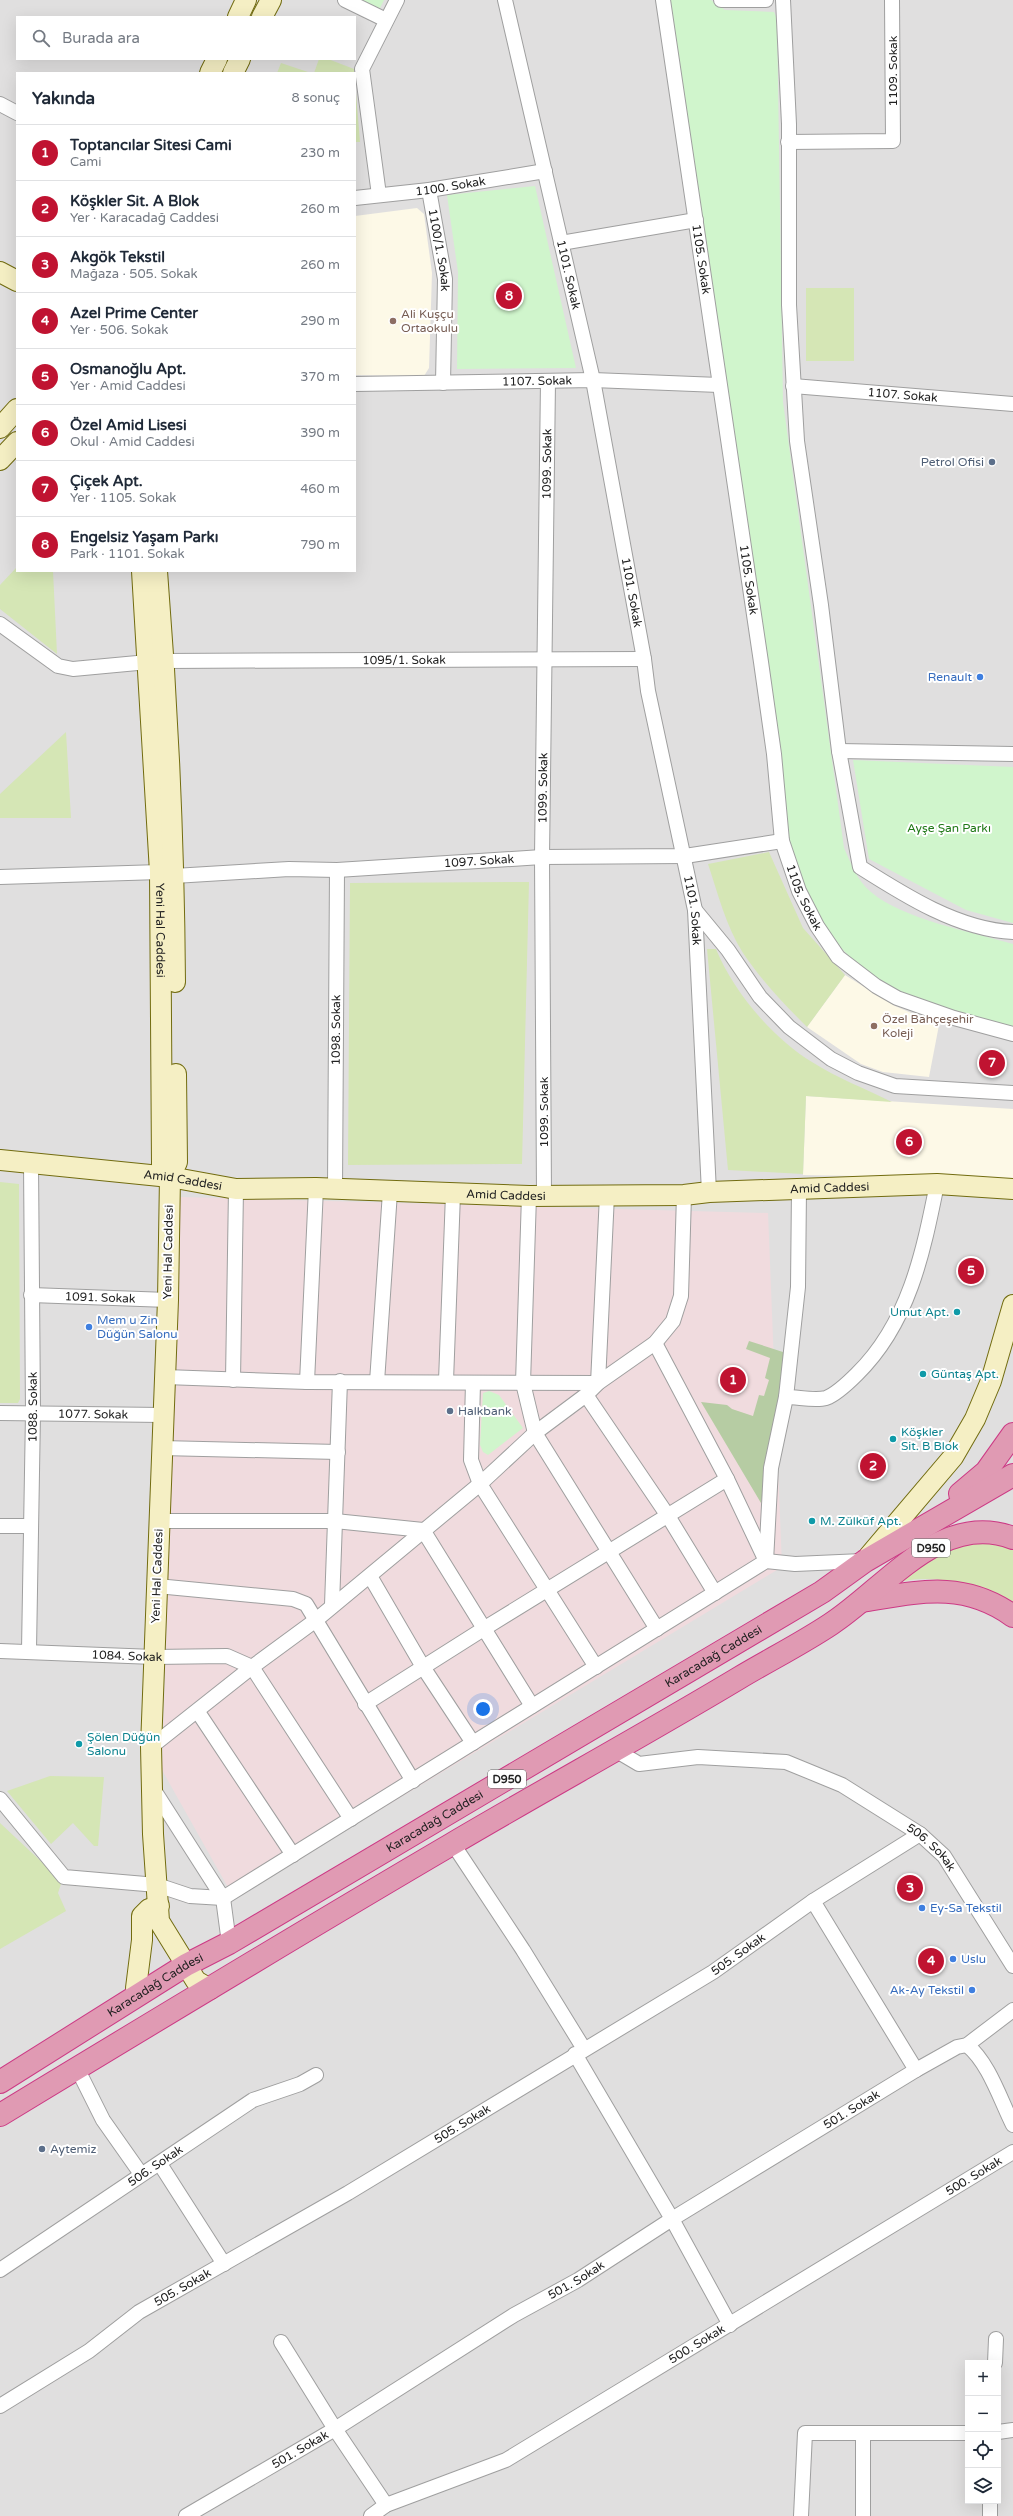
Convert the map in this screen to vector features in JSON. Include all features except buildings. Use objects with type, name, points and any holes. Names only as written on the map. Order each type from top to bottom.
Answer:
[{"type":"highway","points":[[923,1528],[986,1472],[1013,1434]]},
{"type":"highway","name":"Karacadağ Caddesi","points":[[0,2082],[186,1965],[229,1943],[822,1592],[865,1561],[1013,1475]]},
{"type":"highway","name":"D950","points":[[0,2115],[453,1844],[616,1751],[831,1624],[862,1601],[889,1577],[928,1550],[952,1536],[971,1531],[995,1531],[1013,1538]]},
{"type":"highway","points":[[862,1601],[930,1590],[975,1594],[1013,1616]]},
{"type":"highway","points":[[229,1943],[236,1959],[233,1976]]},
{"type":"street","points":[[238,16],[246,0]]},
{"type":"street","points":[[263,16],[271,0]]},
{"type":"street","points":[[345,0],[386,20]]},
{"type":"street","points":[[379,195],[362,69],[397,0]]},
{"type":"street","name":"1101. Sokak","points":[[505,0],[593,380],[644,660],[648,691],[696,910],[709,1192]]},
{"type":"street","name":"1105. Sokak","points":[[663,0],[761,662],[782,841],[799,892],[817,926],[838,957],[876,986],[897,998],[954,1018],[1013,1034]]},
{"type":"street","points":[[721,0],[766,0]]},
{"type":"street","points":[[783,0],[788,142],[789,305],[797,441],[821,604],[839,751],[860,867],[909,898],[977,926],[1013,932]]},
{"type":"street","name":"1109. Sokak","points":[[788,142],[893,141],[892,0]]},
{"type":"street","points":[[210,72],[216,60]]},
{"type":"street","points":[[234,72],[240,60]]},
{"type":"street","points":[[0,104],[16,112]]},
{"type":"street","name":"1100. Sokak","points":[[356,198],[429,190],[545,171]]},
{"type":"street","name":"1100/1. Sokak","points":[[429,190],[445,279],[443,383]]},
{"type":"street","points":[[561,243],[696,220]]},
{"type":"street","points":[[0,272],[16,280]]},
{"type":"street","name":"1107. Sokak","points":[[356,384],[593,380],[719,385]]},
{"type":"street","name":"1099. Sokak","points":[[548,381],[537,1196],[523,1383],[535,1432],[657,1629]]},
{"type":"street","name":"1107. Sokak","points":[[793,386],[1013,404]]},
{"type":"street","points":[[0,428],[16,410]]},
{"type":"street","points":[[0,460],[16,443]]},
{"type":"street","name":"Yeni Hal Caddesi","points":[[142,572],[156,661],[167,874],[177,1162],[166,1171],[168,1300],[162,1415],[151,1785],[160,1921],[196,1980],[210,1989]]},
{"type":"street","points":[[156,661],[157,572]]},
{"type":"street","name":"1095/1. Sokak","points":[[0,624],[58,666],[73,669],[156,661],[545,659],[644,660]]},
{"type":"street","points":[[839,751],[1013,754]]},
{"type":"street","name":"1097. Sokak","points":[[0,877],[167,874],[289,869],[337,870],[542,857],[685,856],[782,841]]},
{"type":"street","name":"1098. Sokak","points":[[307,1382],[326,1189],[337,870]]},
{"type":"street","points":[[696,910],[728,950],[760,997],[789,1027],[831,1059],[858,1073],[895,1086],[1013,1093]]},
{"type":"street","name":"Amid Caddesi","points":[[0,1160],[166,1171],[236,1189],[326,1189],[537,1196],[684,1195],[709,1192],[937,1184],[1013,1189]]},
{"type":"street","name":"1088. Sokak","points":[[29,1650],[33,1413],[31,1163]]},
{"type":"street","points":[[786,1397],[826,1398],[848,1382],[866,1365],[897,1323],[915,1278],[925,1243],[937,1184]]},
{"type":"street","points":[[233,1380],[236,1189]]},
{"type":"street","points":[[766,1561],[771,1468],[786,1397],[798,1287],[799,1189]]},
{"type":"street","points":[[378,1382],[390,1192]]},
{"type":"street","points":[[446,1381],[453,1194]]},
{"type":"street","points":[[598,1384],[607,1195]]},
{"type":"street","points":[[151,1747],[198,1712],[252,1667],[316,1620],[332,1605],[370,1576],[423,1530],[480,1484],[535,1432],[655,1343],[673,1321],[681,1296],[684,1195]]},
{"type":"street","name":"1091. Sokak","points":[[31,1295],[168,1300]]},
{"type":"street","points":[[0,1799],[64,1876],[157,1885],[190,1896],[223,1898],[766,1561],[795,1564],[865,1561],[953,1457],[975,1419],[991,1381],[1013,1305]]},
{"type":"street","points":[[655,1343],[727,1479],[766,1561]]},
{"type":"street","points":[[165,1376],[307,1382],[446,1381],[473,1383],[598,1384]]},
{"type":"street","points":[[332,1605],[340,1381]]},
{"type":"street","points":[[473,1383],[471,1460],[480,1484],[596,1667]]},
{"type":"street","points":[[586,1395],[668,1516],[715,1593]]},
{"type":"street","name":"1077. Sokak","points":[[0,1413],[162,1415]]},
{"type":"street","points":[[161,1448],[338,1452]]},
{"type":"street","points":[[365,1704],[485,1628],[727,1479]]},
{"type":"street","points":[[159,1521],[335,1521],[423,1530]]},
{"type":"street","points":[[0,1526],[30,1526]]},
{"type":"street","points":[[423,1530],[532,1706]]},
{"type":"street","points":[[370,1576],[423,1667],[473,1743]]},
{"type":"street","points":[[157,1586],[293,1599],[306,1604],[365,1704],[413,1781]]},
{"type":"street","name":"1084. Sokak","points":[[0,1651],[29,1650],[154,1657],[227,1656],[252,1667]]},
{"type":"street","points":[[252,1667],[351,1819]]},
{"type":"street","points":[[198,1712],[293,1855]]},
{"type":"street","name":"506. Sokak","points":[[616,1751],[639,1764],[698,1757],[786,1762],[842,1785],[920,1834],[944,1856],[1013,1966]]},
{"type":"street","points":[[151,1785],[223,1898],[229,1943]]},
{"type":"street","name":"505. Sokak","points":[[0,2406],[89,2351],[127,2319],[348,2193],[713,1972],[813,1901],[920,1834]]},
{"type":"street","points":[[453,1844],[523,1950],[730,2325]]},
{"type":"street","points":[[813,1901],[916,2070]]},
{"type":"street","points":[[139,1995],[136,1988],[142,1940],[142,1916],[149,1909],[159,1906]]},
{"type":"street","name":"501. Sokak","points":[[186,2516],[335,2429],[514,2315],[578,2280],[672,2218],[916,2070],[957,2047],[967,2045],[1013,2010]]},
{"type":"street","points":[[967,2045],[974,2051],[988,2073],[1013,2125]]},
{"type":"street","points":[[77,2068],[103,2120],[142,2174]]},
{"type":"street","name":"506. Sokak","points":[[0,2270],[142,2174],[160,2164],[253,2100],[300,2084],[316,2075]]},
{"type":"street","name":"500. Sokak","points":[[371,2516],[386,2505],[506,2460],[1013,2152]]},
{"type":"street","points":[[160,2164],[224,2264]]},
{"type":"street","points":[[995,2360],[996,2339]]},
{"type":"street","points":[[281,2342],[335,2429],[386,2505]]},
{"type":"street","points":[[1001,2432],[1013,2430]]},
{"type":"street","points":[[801,2516],[805,2432],[863,2434],[965,2433]]},
{"type":"street","points":[[863,2434],[863,2516]]},
{"type":"street","points":[[990,2504],[990,2516]]},
{"type":"shaded area","points":[[0,0],[1013,0],[1013,2516],[0,2516]]},
{"type":"shaded area","name":"Ali Kuşçu Ortaokulu","points":[[417,208],[424,214],[432,273],[429,368],[424,376],[356,375],[356,216]]},
{"type":"shaded area","name":"Özel Bahçeşehir Koleji","points":[[845,975],[895,1006],[939,1025],[929,1077],[883,1072],[861,1064],[807,1027]]},
{"type":"shaded area","points":[[806,1096],[1013,1109],[1013,1179],[803,1175]]},
{"type":"shaded area","points":[[180,1197],[768,1213],[782,1567],[234,1898],[162,1770]]},
{"type":"green space","points":[[355,0],[384,0],[378,12]]},
{"type":"green space","points":[[667,0],[711,0],[725,10],[774,12],[777,19],[783,402],[844,848],[862,883],[866,888],[884,901],[900,910],[938,924],[1013,944],[1013,1028],[924,1003],[896,991],[866,973],[826,933],[809,900],[787,836]]},
{"type":"green space","points":[[319,60],[331,60],[354,69],[354,72],[314,72]]},
{"type":"green space","points":[[281,63],[308,72],[277,72]]},
{"type":"green space","points":[[356,93],[360,142],[356,142]]},
{"type":"green space","points":[[535,186],[576,368],[457,369],[458,272],[447,195]]},
{"type":"green space","points":[[806,288],[854,288],[854,361],[806,361]]},
{"type":"green space","points":[[16,568],[16,572],[53,572],[57,654],[0,609],[0,585]]},
{"type":"green space","points":[[66,732],[71,818],[0,818],[0,794]]},
{"type":"green space","name":"Ayşe Şan Parkı","points":[[853,760],[1013,767],[1013,923],[966,910],[869,859]]},
{"type":"green space","points":[[769,852],[803,928],[845,975],[807,1027],[774,992],[743,953],[727,921],[708,864]]},
{"type":"green space","points":[[529,882],[522,1164],[348,1165],[350,883]]},
{"type":"green space","points":[[707,949],[716,949],[733,982],[744,998],[769,1027],[797,1052],[841,1078],[892,1102],[806,1096],[803,1174],[728,1170]]},
{"type":"green space","points":[[0,1182],[19,1184],[20,1399],[18,1403],[0,1403]]},
{"type":"green space","points":[[749,1341],[786,1353],[761,1503],[701,1402],[727,1405],[732,1409],[753,1416],[759,1395],[764,1396],[769,1380],[765,1378],[770,1358],[746,1349]]},
{"type":"green space","points":[[489,1391],[499,1395],[523,1428],[488,1455],[483,1452],[480,1445],[483,1393]]},
{"type":"green space","points":[[991,1539],[1013,1550],[1013,1605],[969,1587],[946,1581],[918,1579],[889,1584],[949,1549],[976,1541]]},
{"type":"green space","points":[[50,1776],[104,1777],[98,1846],[94,1846],[73,1823],[51,1844],[7,1791]]},
{"type":"green space","points":[[0,1823],[62,1881],[58,1893],[66,1911],[0,1949]]},
{"type":"place","name":"Engelsiz Yaşam Parkı","points":[[509,296]]},
{"type":"place","name":"Ali Kuşçu Ortaokulu","points":[[393,321]]},
{"type":"place","name":"Petrol Ofisi","points":[[992,462]]},
{"type":"place","name":"Renault","points":[[980,677]]},
{"type":"place","name":"Özel Bahçeşehir Koleji","points":[[874,1026]]},
{"type":"place","name":"Çiçek Apt.","points":[[992,1063]]},
{"type":"place","name":"Özel Amid Lisesi","points":[[909,1142]]},
{"type":"place","name":"Osmanoğlu Apt.","points":[[971,1271]]},
{"type":"place","name":"Umut Apt.","points":[[957,1312]]},
{"type":"place","name":"Mem u Zin Düğün Salonu","points":[[89,1327]]},
{"type":"place","name":"Güntaş Apt.","points":[[923,1374]]},
{"type":"place","name":"Toptancılar Sitesi Cami","points":[[733,1380]]},
{"type":"place","name":"Halkbank","points":[[450,1411]]},
{"type":"place","name":"Köşkler Sit. B Blok","points":[[893,1439]]},
{"type":"place","name":"Köşkler Sit. A Blok","points":[[873,1466]]},
{"type":"place","name":"M. Zülküf Apt.","points":[[812,1521]]},
{"type":"place","name":"Şölen Düğün Salonu","points":[[79,1744]]},
{"type":"place","name":"Akgök Tekstil","points":[[910,1888]]},
{"type":"place","name":"Ey-Sa Tekstil","points":[[922,1908]]},
{"type":"place","name":"Uslu","points":[[953,1959]]},
{"type":"place","name":"Azel Prime Center","points":[[931,1961]]},
{"type":"place","name":"Ak-Ay Tekstil","points":[[972,1990]]},
{"type":"place","name":"Aytemiz","points":[[42,2149]]}]
